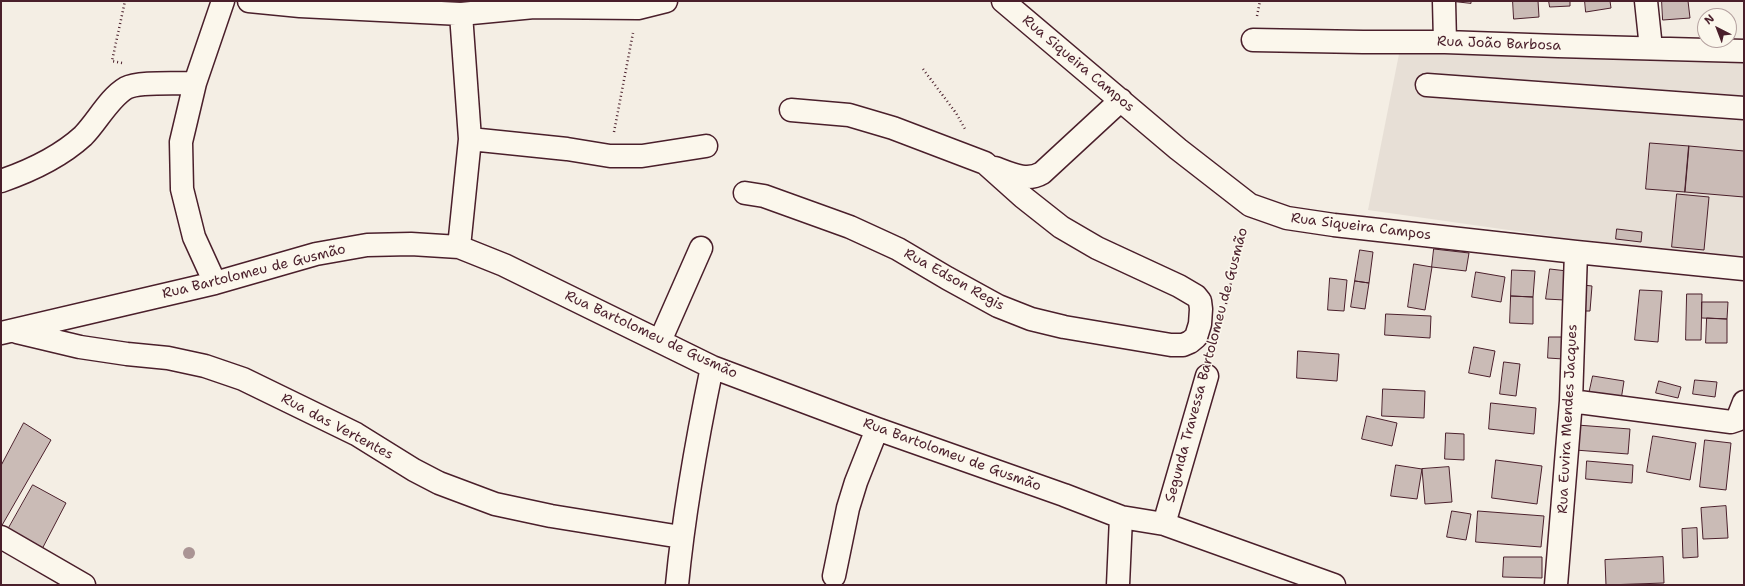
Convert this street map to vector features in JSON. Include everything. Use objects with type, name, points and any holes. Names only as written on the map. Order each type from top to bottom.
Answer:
[{"type":"street","points":[[215,283],[194,237],[182,189],[181,142],[195,84],[223,1]]},
{"type":"street","points":[[249,1],[300,6],[461,14],[534,7],[638,8],[666,1]]},
{"type":"street","name":"Rua Siqueira Campos","points":[[1003,1],[1178,149],[1250,205],[1287,218],[1334,225],[1744,269]]},
{"type":"street","points":[[1444,1],[1445,42]]},
{"type":"street","points":[[1646,1],[1651,48]]},
{"type":"street","points":[[459,247],[470,139],[461,14]]},
{"type":"street","name":"Rua João Barbosa","points":[[1254,40],[1445,42],[1744,51]]},
{"type":"street","points":[[1,182],[34,168],[68,148],[82,136],[114,99],[125,89],[132,86],[195,84]]},
{"type":"street","points":[[1428,85],[1744,108]]},
{"type":"street","points":[[791,110],[848,115],[893,128],[1021,177],[1036,177],[1050,167],[1121,100]]},
{"type":"street","points":[[470,139],[560,148],[610,156],[642,156],[706,146]]},
{"type":"street","name":"Rua Edson Regis","points":[[745,193],[764,196],[850,227],[898,249],[946,278],[998,306],[1031,319],[1064,327],[1171,345],[1183,345],[1196,337],[1200,324],[1201,309],[1200,301],[1196,296],[1097,248],[1061,227],[985,164]]},
{"type":"street","name":"Rua Bartolomeu de Gusmão","points":[[8,332],[215,283],[316,254],[367,245],[411,244],[459,247],[504,265],[712,367],[877,429],[1122,517],[1164,524],[1334,585]]},
{"type":"street","points":[[660,341],[702,248]]},
{"type":"street","name":"Rua Euvira Mendes Jacques","points":[[1556,585],[1571,401],[1576,252]]},
{"type":"street","name":"Rua das Vertentes","points":[[8,332],[80,347],[168,358],[205,366],[243,379],[356,434],[414,470],[439,483],[495,504],[551,516],[681,537]]},
{"type":"street","points":[[677,585],[681,537],[691,469],[712,367]]},
{"type":"street","name":"Segunda Travessa Bartolomeu de Gusmão","points":[[1164,524],[1207,376]]},
{"type":"street","points":[[1571,401],[1723,422],[1741,411]]},
{"type":"street","points":[[834,576],[848,508],[856,482],[877,429]]},
{"type":"street","points":[[1118,585],[1122,517]]},
{"type":"street","points":[[1,537],[84,585]]},
{"type":"path","points":[[125,1],[112,61],[133,65],[132,86]]},
{"type":"path","points":[[610,156],[638,8]]},
{"type":"path","points":[[923,69],[956,113],[967,132]]},
{"type":"path","name":"Segunda Travessa Bartolomeu de Gusmão","points":[[1225,307],[1250,205]]},
{"type":"shaded area","points":[[1400,49],[1744,58],[1744,256],[1649,250],[1368,210]]},
{"type":"building","points":[[1450,1],[1471,1],[1471,3]]},
{"type":"building","points":[[1513,1],[1538,1],[1539,17],[1514,19]]},
{"type":"building","points":[[1549,1],[1570,1],[1570,6],[1550,7]]},
{"type":"building","points":[[1585,1],[1610,1],[1611,8],[1586,12]]},
{"type":"building","points":[[1662,1],[1688,1],[1690,18],[1663,20]]},
{"type":"building","points":[[1650,143],[1689,146],[1685,192],[1646,189]]},
{"type":"building","points":[[1689,146],[1744,151],[1744,197],[1685,192]]},
{"type":"building","points":[[1677,194],[1709,197],[1704,250],[1672,247]]},
{"type":"building","points":[[1617,229],[1642,232],[1641,242],[1616,239]]},
{"type":"building","points":[[1434,249],[1469,253],[1466,271],[1432,267]]},
{"type":"building","points":[[1360,250],[1373,252],[1369,283],[1355,281]]},
{"type":"building","points":[[1414,264],[1432,267],[1425,310],[1408,307]]},
{"type":"building","points":[[1550,269],[1567,271],[1564,300],[1546,299]]},
{"type":"building","points":[[1512,270],[1535,271],[1533,297],[1511,296]]},
{"type":"building","points":[[1476,272],[1505,277],[1501,302],[1472,297]]},
{"type":"building","points":[[1330,278],[1347,280],[1344,311],[1328,310]]},
{"type":"building","points":[[1355,281],[1369,283],[1365,309],[1351,307]]},
{"type":"building","points":[[1583,285],[1592,286],[1590,311],[1580,311]]},
{"type":"building","points":[[1640,290],[1662,291],[1658,342],[1635,340]]},
{"type":"building","points":[[1687,294],[1702,294],[1701,340],[1686,340]]},
{"type":"building","points":[[1511,296],[1533,297],[1533,324],[1510,323]]},
{"type":"building","points":[[1702,302],[1728,302],[1727,319],[1702,318]]},
{"type":"building","points":[[1386,314],[1431,316],[1430,338],[1385,335]]},
{"type":"building","points":[[1707,318],[1727,319],[1727,343],[1706,343]]},
{"type":"building","points":[[1549,337],[1564,337],[1563,359],[1548,358]]},
{"type":"building","points":[[1474,347],[1495,351],[1490,377],[1469,373]]},
{"type":"building","points":[[1298,351],[1339,354],[1337,381],[1297,378]]},
{"type":"building","points":[[1504,362],[1520,364],[1516,396],[1500,394]]},
{"type":"building","points":[[1593,376],[1624,381],[1621,400],[1589,394]]},
{"type":"building","points":[[1695,380],[1717,382],[1715,397],[1693,394]]},
{"type":"building","points":[[1659,381],[1681,387],[1678,398],[1656,393]]},
{"type":"building","points":[[1383,389],[1425,391],[1424,418],[1382,416]]},
{"type":"building","points":[[1491,403],[1536,408],[1534,434],[1489,429]]},
{"type":"building","points":[[1367,416],[1397,423],[1392,446],[1362,439]]},
{"type":"building","points":[[24,423],[51,440],[1,527],[1,466]]},
{"type":"building","points":[[1577,425],[1630,429],[1628,454],[1575,450]]},
{"type":"building","points":[[1446,433],[1464,434],[1464,460],[1445,459]]},
{"type":"building","points":[[1653,436],[1696,443],[1690,480],[1647,472]]},
{"type":"building","points":[[1705,440],[1731,443],[1726,490],[1700,487]]},
{"type":"building","points":[[1496,460],[1542,466],[1537,504],[1492,498]]},
{"type":"building","points":[[1587,461],[1633,465],[1632,483],[1586,479]]},
{"type":"building","points":[[1396,465],[1422,469],[1417,499],[1391,496]]},
{"type":"building","points":[[1449,467],[1452,502],[1425,504],[1422,469]]},
{"type":"building","points":[[33,485],[66,503],[41,551],[6,533]]},
{"type":"building","points":[[1726,506],[1728,538],[1703,539],[1701,508]]},
{"type":"building","points":[[1452,511],[1471,514],[1466,540],[1447,537]]},
{"type":"building","points":[[1478,511],[1544,516],[1541,547],[1476,542]]},
{"type":"building","points":[[1697,528],[1698,557],[1683,558],[1682,529]]},
{"type":"building","points":[[1504,557],[1542,557],[1542,578],[1503,577]]},
{"type":"building","points":[[1663,557],[1664,583],[1606,585],[1605,560]]}]
